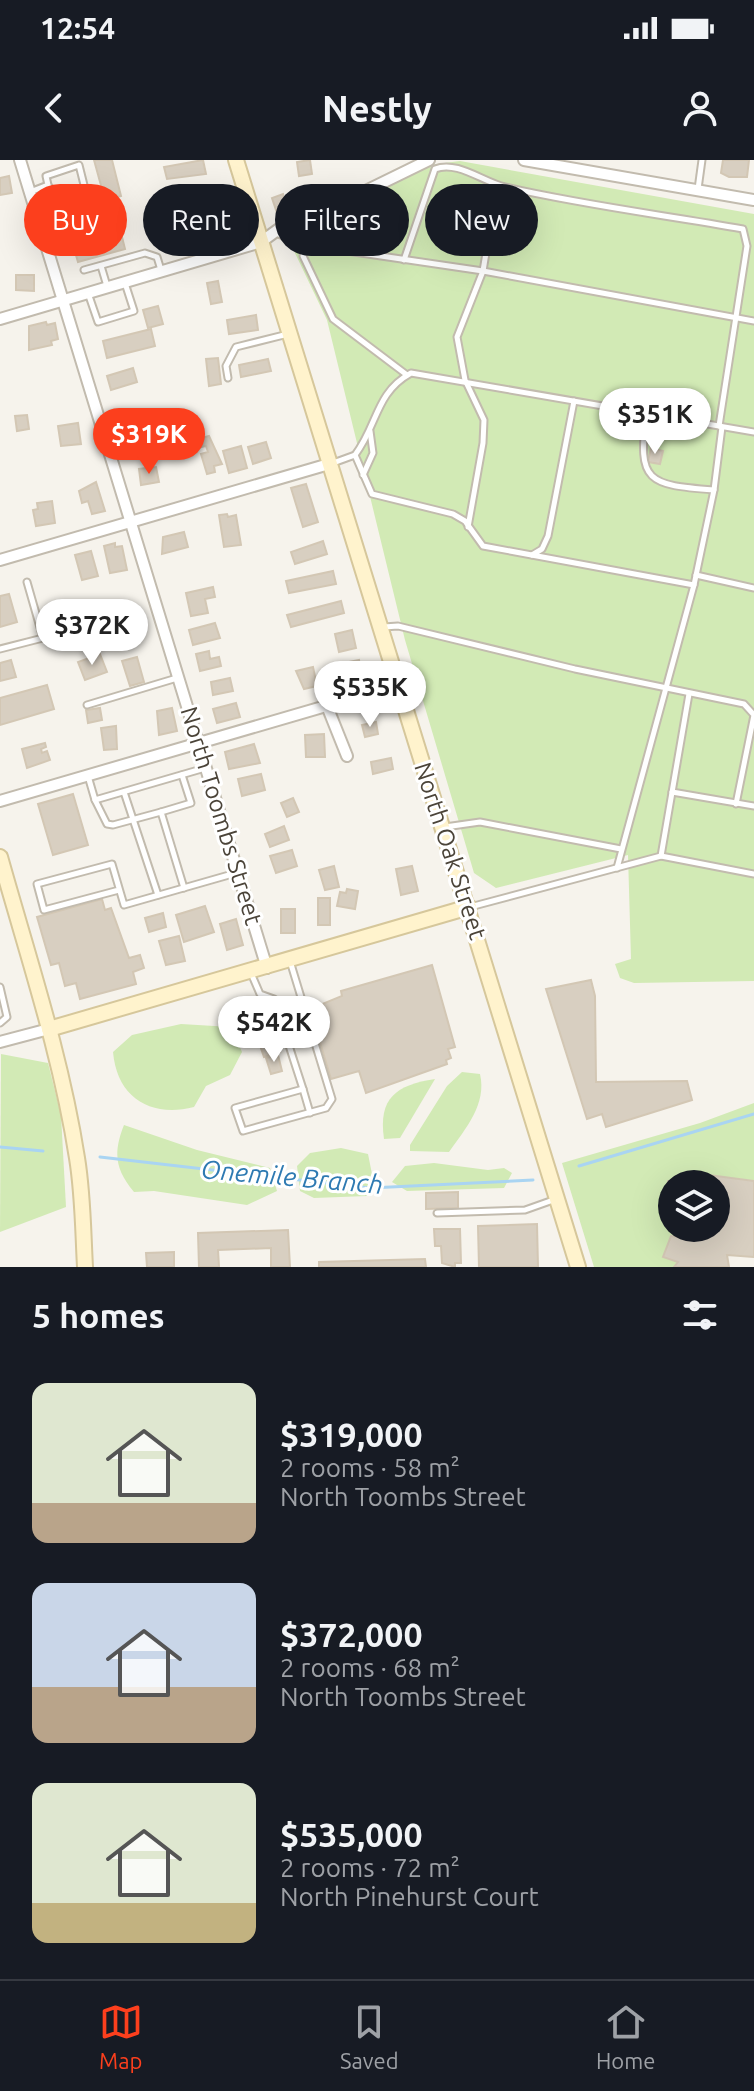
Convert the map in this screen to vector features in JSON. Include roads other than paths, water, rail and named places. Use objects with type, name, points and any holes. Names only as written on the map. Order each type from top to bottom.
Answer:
[{"type":"main road","name":"North Oak Street","points":[[236,160],[578,1267]]},
{"type":"main road","points":[[0,857],[6,903],[49,1029],[78,1160],[85,1267]]},
{"type":"main road","points":[[49,1029],[469,907]]},
{"type":"street","name":"North Toombs Street","points":[[20,160],[27,184]]},
{"type":"street","points":[[367,184],[401,166],[429,160]]},
{"type":"street","points":[[524,160],[579,165],[754,200]]},
{"type":"street","points":[[0,319],[261,242],[275,232]]},
{"type":"street","name":"North Toombs Street","points":[[49,256],[267,968]]},
{"type":"street","points":[[0,560],[329,464]]},
{"type":"street","points":[[0,801],[398,685]]},
{"type":"street","points":[[327,706],[347,756]]},
{"type":"street","points":[[0,1042],[49,1029]]},
{"type":"lane","points":[[698,190],[702,160]]},
{"type":"lane","points":[[79,165],[85,189],[55,196],[48,185],[46,176],[50,173],[79,165]]},
{"type":"lane","points":[[430,184],[435,169],[454,168],[494,184]]},
{"type":"lane","points":[[538,192],[743,229],[747,246],[720,426],[714,490],[672,675],[665,689],[617,868]]},
{"type":"lane","points":[[404,260],[425,198]]},
{"type":"lane","points":[[84,270],[145,253],[157,257],[161,270]]},
{"type":"lane","points":[[303,256],[333,319],[407,375]]},
{"type":"lane","points":[[378,256],[483,271],[754,321]]},
{"type":"lane","points":[[468,527],[483,443],[484,420],[465,380],[457,337],[483,271],[486,256]]},
{"type":"lane","points":[[101,266],[107,286]]},
{"type":"lane","points":[[88,292],[98,322],[134,311],[125,281]]},
{"type":"lane","points":[[228,378],[226,366],[236,347],[289,334]]},
{"type":"lane","points":[[329,464],[355,455],[370,430],[381,398],[407,375],[422,372],[754,432]]},
{"type":"lane","points":[[531,555],[542,549],[548,536],[574,401]]},
{"type":"lane","points":[[647,413],[643,437],[645,469],[649,476],[670,487],[714,490]]},
{"type":"lane","points":[[363,475],[373,453],[370,430]]},
{"type":"lane","points":[[355,455],[368,489],[380,498],[453,514],[483,546],[694,585]]},
{"type":"lane","points":[[696,575],[754,588]]},
{"type":"lane","points":[[0,649],[43,638],[27,582]]},
{"type":"lane","points":[[380,628],[398,626],[665,689],[744,704],[754,715],[736,804]]},
{"type":"lane","points":[[87,705],[178,677]]},
{"type":"lane","points":[[661,856],[689,694]]},
{"type":"lane","points":[[95,800],[206,768]]},
{"type":"lane","points":[[88,776],[107,824],[191,803],[182,775]]},
{"type":"lane","points":[[124,792],[158,895]]},
{"type":"lane","points":[[672,792],[754,806]]},
{"type":"lane","points":[[161,812],[184,888]]},
{"type":"lane","points":[[442,828],[480,822],[621,849]]},
{"type":"lane","points":[[469,907],[661,856],[754,874]]},
{"type":"lane","points":[[119,890],[44,910],[37,884],[112,864],[124,905],[239,873]]},
{"type":"lane","points":[[290,961],[332,1099],[326,1108],[243,1131],[235,1108],[303,1089]]},
{"type":"lane","points":[[251,972],[260,994],[274,999],[310,1113]]},
{"type":"lane","points":[[0,987],[7,1017],[0,1023]]},
{"type":"lane","points":[[437,1213],[525,1210],[557,1199]]},
{"type":"waterway","name":"Onemile Branch","points":[[579,1166],[754,1114]]},
{"type":"waterway","name":"Onemile Branch","points":[[0,1147],[43,1151]]},
{"type":"waterway","name":"Onemile Branch","points":[[100,1157],[370,1188],[533,1180]]}]
